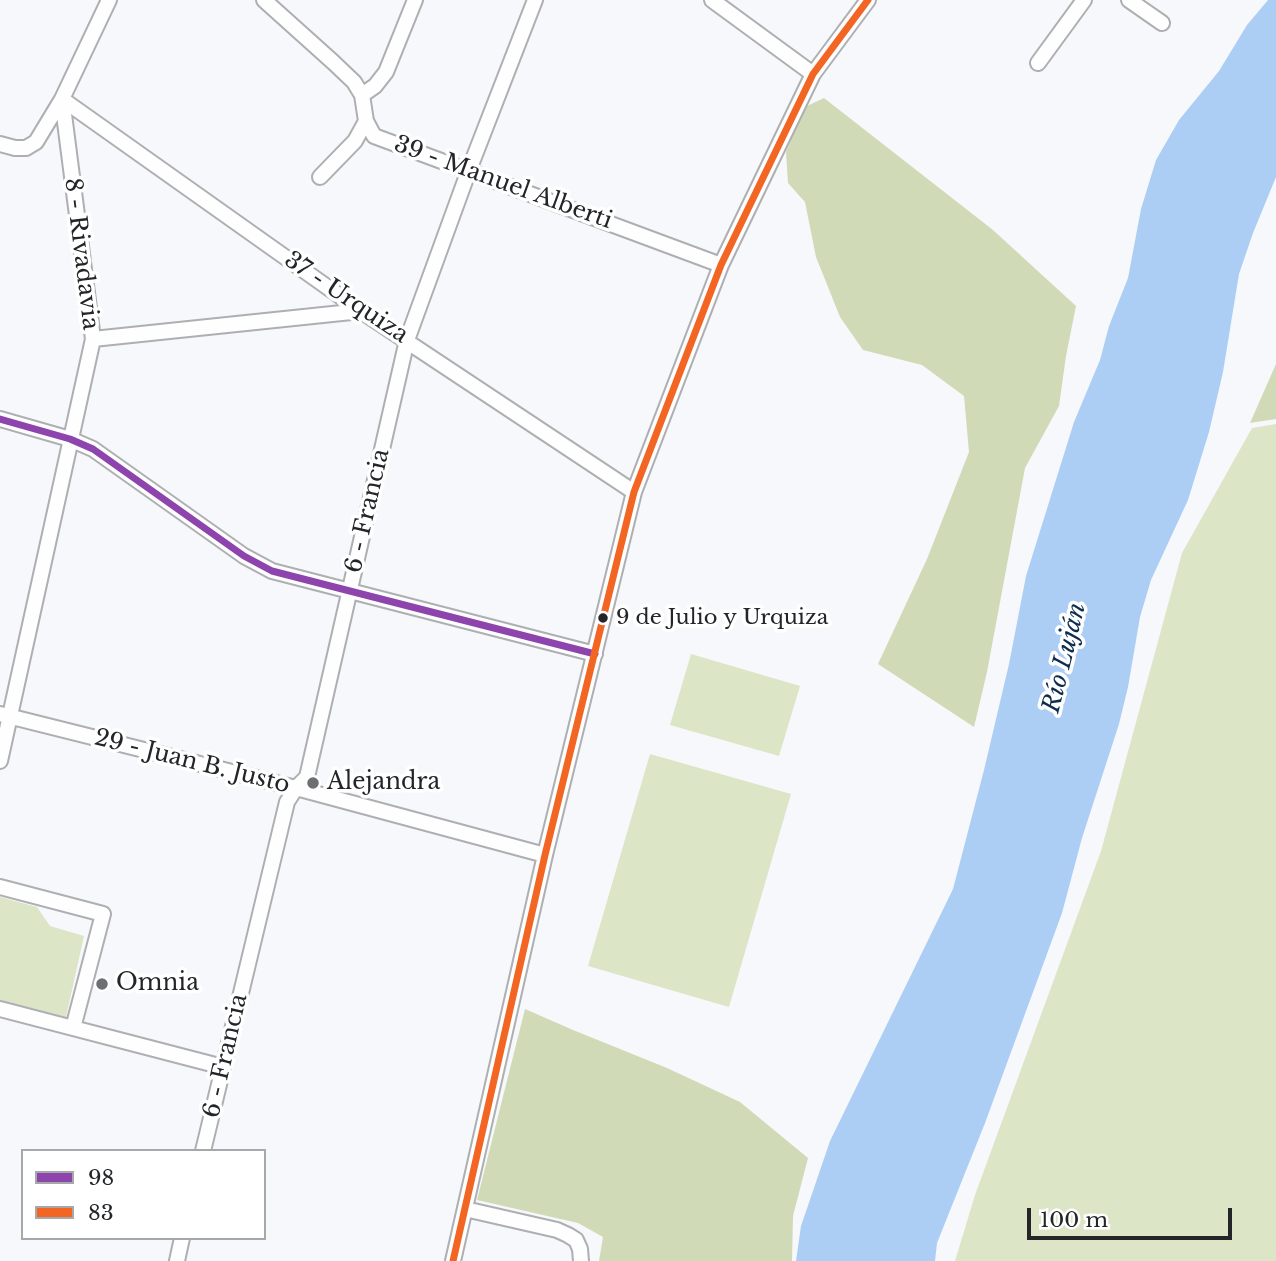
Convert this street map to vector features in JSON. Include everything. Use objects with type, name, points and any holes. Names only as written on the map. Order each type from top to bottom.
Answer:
[{"type":"street","points":[[0,144],[26,148],[36,142],[62,99],[109,0]]},
{"type":"street","points":[[264,0],[354,82],[362,95],[366,121],[355,141],[320,177]]},
{"type":"street","points":[[362,95],[375,86],[386,72],[415,0]]},
{"type":"street","name":"6 - Francia","points":[[203,1149],[287,802],[307,777],[407,340],[469,170],[536,0]]},
{"type":"street","points":[[712,0],[813,74]]},
{"type":"street","points":[[453,1261],[545,855],[634,492],[721,265],[813,74],[868,0]]},
{"type":"street","points":[[1038,63],[1084,0]]},
{"type":"street","points":[[1129,0],[1162,23]]},
{"type":"street","name":"37 - Urquiza","points":[[62,99],[361,311],[634,492]]},
{"type":"street","name":"8 - Rivadavia","points":[[0,761],[5,715],[93,339],[62,99]]},
{"type":"street","name":"39 - Manuel Alberti","points":[[366,121],[374,136],[721,265]]},
{"type":"street","points":[[93,339],[361,311]]},
{"type":"street","points":[[0,419],[70,439],[93,449],[244,556],[272,570],[595,654]]},
{"type":"street","name":"29 - Juan B. Justo","points":[[5,715],[296,788],[545,855]]},
{"type":"street","points":[[0,887],[103,914],[73,1028]]},
{"type":"street","points":[[0,1009],[223,1067]]},
{"type":"street","points":[[465,1209],[568,1234],[576,1240],[581,1261]]},
{"type":"street","points":[[177,1261],[182,1240]]},
{"type":"green space","points":[[824,98],[993,230],[1076,306],[1059,406],[1025,468],[987,672],[974,727],[878,664],[927,559],[969,452],[964,396],[922,365],[863,350],[840,317],[816,257],[805,202],[788,183],[786,152],[805,107]]},
{"type":"green space","points":[[1276,364],[1276,419],[1250,423]]},
{"type":"green space","points":[[1276,424],[1276,1261],[955,1261],[975,1195],[1101,851],[1182,553],[1252,428]]},
{"type":"green space","points":[[691,654],[800,686],[779,756],[670,725]]},
{"type":"green space","points":[[650,754],[791,794],[729,1007],[588,966]]},
{"type":"green space","points":[[0,897],[37,907],[50,926],[84,936],[66,1017],[0,1000]]},
{"type":"green space","points":[[525,1009],[667,1068],[740,1102],[808,1158],[793,1216],[792,1261],[599,1261],[603,1237],[578,1223],[477,1200]]},
{"type":"water","name":"Río Luján","points":[[1268,0],[1276,0],[1276,177],[1239,274],[1223,372],[1209,432],[1188,500],[1151,580],[1140,617],[1119,724],[1082,838],[1062,913],[985,1123],[937,1243],[935,1261],[796,1261],[801,1226],[830,1141],[953,889],[1009,664],[1026,576],[1074,422],[1100,360],[1109,326],[1128,278],[1141,209],[1156,160],[1179,120],[1219,71],[1247,25]]},
{"type":"transit line","name":"83","points":[[453,1261],[545,855],[634,492],[721,265],[813,74],[868,0]]},
{"type":"transit line","name":"98","points":[[0,419],[70,439],[93,449],[244,556],[272,571],[595,654]]},
{"type":"place","name":"9 de Julio y Urquiza","points":[[603,618]]},
{"type":"place","name":"Alejandra","points":[[313,783]]},
{"type":"place","name":"Omnia","points":[[102,984]]}]
